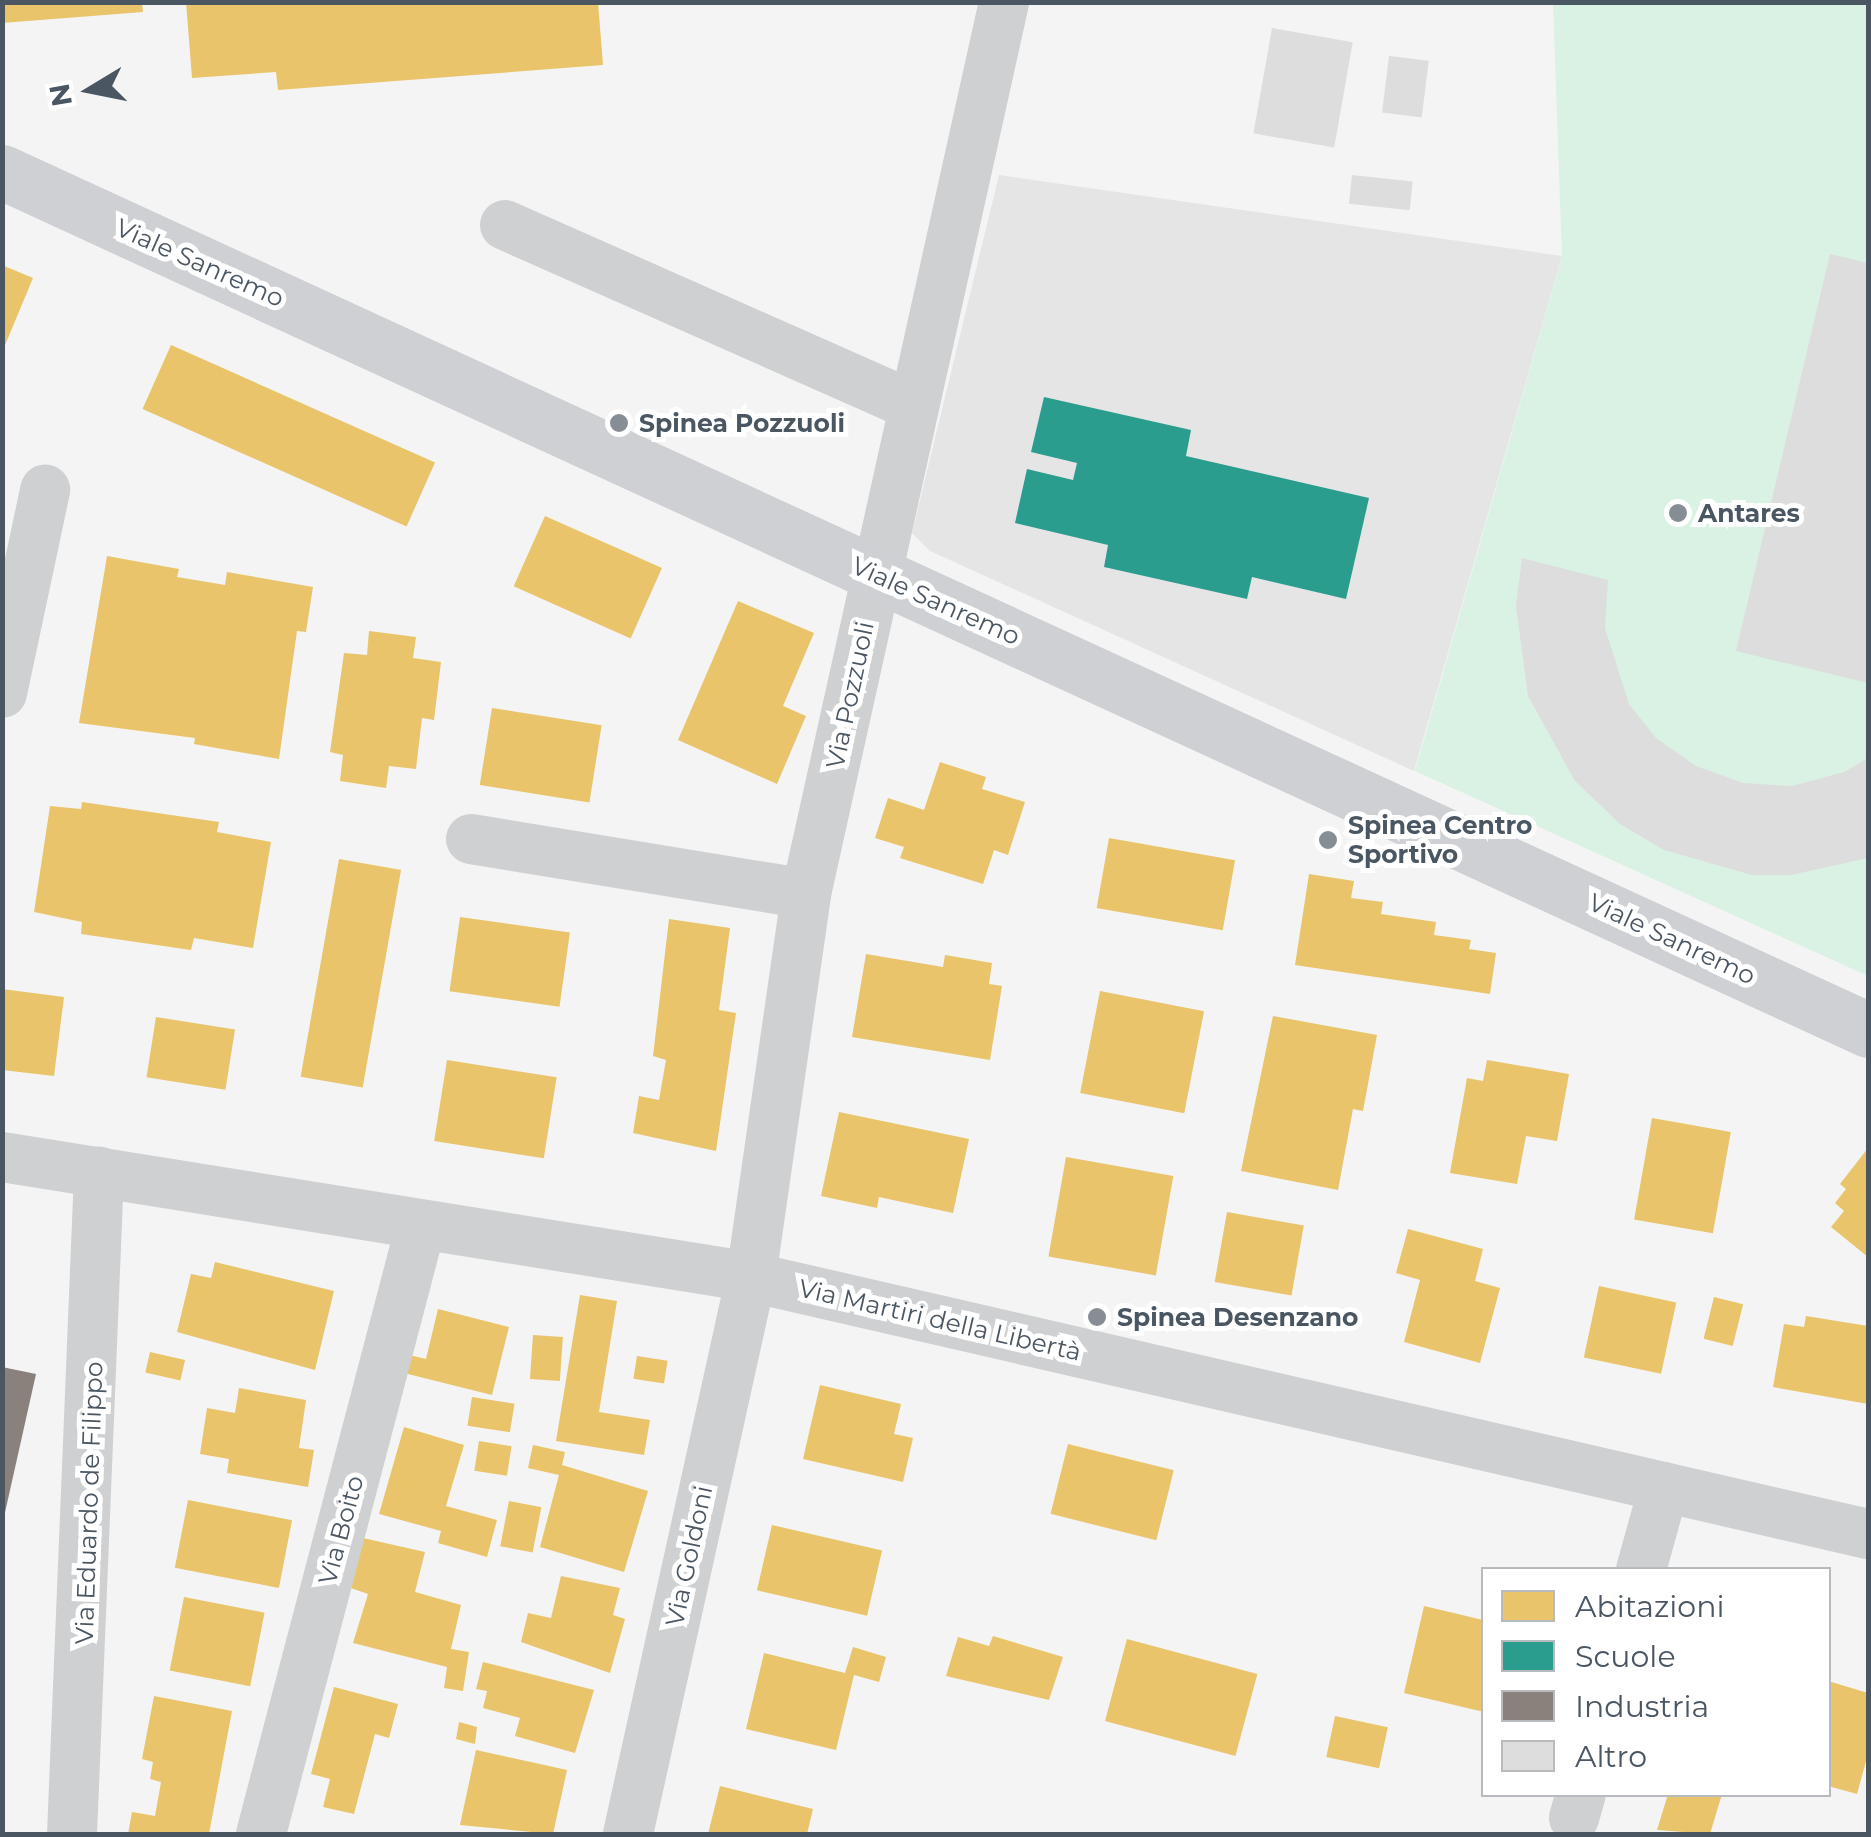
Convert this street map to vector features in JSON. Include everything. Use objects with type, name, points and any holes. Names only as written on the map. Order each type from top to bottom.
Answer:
[{"type":"street","name":"Via Pozzuoli","points":[[750,1277],[806,894],[1004,2]]},
{"type":"street","name":"Viale Sanremo","points":[[2,172],[1868,1030]]},
{"type":"street","points":[[505,225],[913,406]]},
{"type":"street","points":[[2,693],[44,490]]},
{"type":"street","points":[[471,838],[806,894]]},
{"type":"street","name":"Via Martiri della Libertà","points":[[2,1157],[750,1277],[1868,1534]]},
{"type":"street","name":"Via Eduardo de Filippo","points":[[72,1834],[99,1172]]},
{"type":"street","name":"Via Boito","points":[[262,1834],[421,1226]]},
{"type":"street","name":"Via Goldoni","points":[[628,1834],[750,1277]]},
{"type":"street","points":[[1642,1567],[1664,1487]]},
{"type":"shaded area","points":[[999,175],[1562,256],[1414,771],[930,551],[912,533]]},
{"type":"green space","name":"Antares","points":[[1553,3],[1868,3],[1868,976],[1415,771],[1562,257]]},
{"type":"building: Abitazioni","points":[[2,2],[142,2],[143,12],[2,23]]},
{"type":"building: Abitazioni","points":[[186,2],[598,2],[603,65],[278,90],[276,72],[192,78]]},
{"type":"building: Abitazioni","points":[[2,265],[33,278],[3,350],[2,350]]},
{"type":"building: Abitazioni","points":[[171,345],[435,463],[407,526],[143,409]]},
{"type":"building: Abitazioni","points":[[545,516],[662,568],[631,638],[514,586]]},
{"type":"building: Abitazioni","points":[[107,556],[179,569],[177,577],[225,585],[227,572],[313,587],[306,632],[297,631],[279,759],[194,744],[195,738],[79,723]]},
{"type":"building: Abitazioni","points":[[738,601],[814,633],[783,706],[806,716],[777,784],[678,740]]},
{"type":"building: Abitazioni","points":[[369,631],[416,637],[413,658],[441,662],[434,720],[422,718],[416,769],[389,766],[386,788],[340,781],[343,755],[330,752],[344,653],[367,655]]},
{"type":"building: Abitazioni","points":[[492,708],[602,725],[589,802],[480,785]]},
{"type":"building: Abitazioni","points":[[940,762],[986,777],[982,789],[1025,802],[1008,855],[994,850],[983,884],[900,858],[904,847],[875,838],[888,798],[924,810]]},
{"type":"building: Abitazioni","points":[[82,802],[219,822],[217,832],[271,842],[253,948],[194,938],[191,950],[81,934],[82,922],[34,912],[50,806],[81,809]]},
{"type":"building: Abitazioni","points":[[1109,838],[1235,860],[1223,930],[1097,908]]},
{"type":"building: Abitazioni","points":[[339,859],[401,870],[363,1088],[301,1077]]},
{"type":"building: Abitazioni","points":[[1309,874],[1354,881],[1351,898],[1383,902],[1381,914],[1436,922],[1434,935],[1471,940],[1469,949],[1496,953],[1490,994],[1295,965]]},
{"type":"building: Abitazioni","points":[[460,917],[570,932],[559,1007],[450,991]]},
{"type":"building: Abitazioni","points":[[669,919],[730,928],[719,1010],[736,1013],[716,1151],[633,1133],[639,1096],[659,1100],[666,1060],[653,1056]]},
{"type":"building: Abitazioni","points":[[866,954],[943,967],[945,955],[992,963],[989,984],[1002,986],[990,1060],[852,1037]]},
{"type":"building: Abitazioni","points":[[2,989],[64,997],[54,1076],[2,1070]]},
{"type":"building: Abitazioni","points":[[1100,991],[1204,1011],[1184,1113],[1080,1093]]},
{"type":"building: Abitazioni","points":[[1273,1016],[1377,1035],[1363,1111],[1353,1109],[1338,1190],[1241,1171]]},
{"type":"building: Abitazioni","points":[[156,1017],[235,1030],[225,1090],[146,1077]]},
{"type":"building: Abitazioni","points":[[447,1060],[557,1077],[544,1158],[434,1141]]},
{"type":"building: Abitazioni","points":[[1487,1060],[1569,1074],[1557,1141],[1526,1136],[1517,1184],[1450,1173],[1467,1078],[1483,1081]]},
{"type":"building: Abitazioni","points":[[839,1112],[969,1139],[953,1213],[879,1197],[877,1208],[821,1196]]},
{"type":"building: Abitazioni","points":[[1652,1118],[1731,1132],[1713,1233],[1634,1219]]},
{"type":"building: Abitazioni","points":[[1868,1148],[1868,1257],[1831,1227],[1844,1211],[1835,1203],[1846,1189],[1840,1184]]},
{"type":"building: Abitazioni","points":[[1066,1157],[1173,1176],[1156,1275],[1048,1256]]},
{"type":"building: Abitazioni","points":[[1227,1212],[1304,1226],[1291,1295],[1215,1282]]},
{"type":"building: Abitazioni","points":[[1408,1229],[1483,1249],[1475,1281],[1500,1288],[1480,1363],[1404,1342],[1420,1280],[1396,1273]]},
{"type":"building: Abitazioni","points":[[215,1262],[334,1291],[315,1370],[177,1332],[191,1274],[211,1278]]},
{"type":"building: Abitazioni","points":[[1599,1286],[1676,1302],[1661,1374],[1584,1357]]},
{"type":"building: Abitazioni","points":[[580,1295],[617,1301],[599,1412],[650,1420],[644,1455],[556,1441]]},
{"type":"building: Abitazioni","points":[[1714,1297],[1743,1304],[1733,1346],[1704,1339]]},
{"type":"building: Abitazioni","points":[[438,1309],[509,1327],[492,1395],[400,1372],[405,1354],[426,1359]]},
{"type":"building: Abitazioni","points":[[1806,1316],[1868,1326],[1868,1404],[1773,1387],[1784,1324],[1804,1327]]},
{"type":"building: Abitazioni","points":[[533,1335],[563,1337],[560,1381],[530,1379]]},
{"type":"building: Abitazioni","points":[[150,1352],[185,1360],[180,1381],[145,1372]]},
{"type":"building: Abitazioni","points":[[637,1356],[668,1361],[664,1384],[633,1379]]},
{"type":"building: Abitazioni","points":[[820,1385],[901,1404],[894,1434],[913,1438],[903,1482],[803,1459]]},
{"type":"building: Abitazioni","points":[[239,1388],[306,1400],[299,1448],[314,1450],[308,1487],[227,1473],[229,1459],[200,1454],[207,1408],[235,1413]]},
{"type":"building: Abitazioni","points":[[472,1397],[514,1404],[510,1432],[467,1426]]},
{"type":"building: Abitazioni","points":[[404,1427],[464,1445],[446,1506],[497,1520],[487,1557],[438,1543],[441,1531],[379,1514]]},
{"type":"building: Abitazioni","points":[[479,1441],[512,1446],[507,1476],[474,1471]]},
{"type":"building: Abitazioni","points":[[1068,1444],[1174,1470],[1156,1540],[1051,1514]]},
{"type":"building: Abitazioni","points":[[533,1445],[565,1452],[562,1465],[648,1491],[624,1572],[540,1547],[559,1475],[528,1468]]},
{"type":"building: Abitazioni","points":[[188,1500],[292,1520],[279,1588],[175,1568]]},
{"type":"building: Abitazioni","points":[[509,1501],[541,1507],[533,1552],[500,1546]]},
{"type":"building: Abitazioni","points":[[772,1525],[882,1550],[867,1616],[757,1590]]},
{"type":"building: Abitazioni","points":[[354,1536],[425,1552],[415,1592],[461,1605],[451,1649],[469,1652],[463,1691],[444,1688],[447,1667],[353,1643],[368,1594],[342,1585]]},
{"type":"building: Abitazioni","points":[[561,1576],[620,1588],[613,1615],[625,1619],[610,1673],[521,1642],[528,1613],[551,1618]]},
{"type":"building: Abitazioni","points":[[184,1597],[264,1613],[250,1686],[170,1671]]},
{"type":"building: Abitazioni","points":[[1424,1606],[1481,1620],[1481,1711],[1404,1693]]},
{"type":"building: Abitazioni","points":[[993,1636],[1063,1657],[1049,1700],[946,1676],[958,1637],[989,1646]]},
{"type":"building: Abitazioni","points":[[1127,1639],[1257,1674],[1235,1756],[1105,1721]]},
{"type":"building: Abitazioni","points":[[853,1647],[886,1657],[879,1682],[854,1675],[836,1750],[746,1729],[764,1653],[845,1673]]},
{"type":"building: Abitazioni","points":[[483,1662],[594,1690],[575,1753],[515,1736],[520,1718],[483,1708],[487,1691],[476,1689]]},
{"type":"building: Abitazioni","points":[[1831,1682],[1868,1693],[1868,1754],[1857,1794],[1831,1787]]},
{"type":"building: Abitazioni","points":[[334,1687],[398,1704],[389,1738],[375,1734],[354,1814],[323,1807],[330,1779],[311,1774]]},
{"type":"building: Abitazioni","points":[[154,1696],[232,1711],[209,1834],[128,1834],[132,1812],[155,1816],[161,1782],[150,1779],[153,1762],[142,1759]]},
{"type":"building: Abitazioni","points":[[1335,1716],[1388,1727],[1379,1768],[1326,1757]]},
{"type":"building: Abitazioni","points":[[459,1722],[477,1727],[475,1744],[456,1739]]},
{"type":"building: Abitazioni","points":[[476,1750],[567,1770],[553,1834],[460,1825]]},
{"type":"building: Abitazioni","points":[[720,1786],[813,1809],[807,1834],[708,1834]]},
{"type":"building: Abitazioni","points":[[1667,1797],[1721,1797],[1710,1834],[1657,1830]]},
{"type":"building: Scuole","points":[[1044,397],[1191,430],[1186,456],[1369,498],[1346,599],[1252,577],[1247,599],[1104,567],[1108,545],[1015,523],[1027,469],[1073,480],[1077,463],[1031,452]]},
{"type":"building: Industria","points":[[2,1367],[36,1374],[4,1517],[2,1517]]},
{"type":"building: Altro","points":[[1272,28],[1353,42],[1334,148],[1253,133]]},
{"type":"building: Altro","points":[[1389,56],[1429,61],[1422,117],[1382,113]]},
{"type":"building: Altro","points":[[1352,175],[1413,181],[1410,210],[1349,204]]},
{"type":"building: Altro","points":[[1830,254],[1868,263],[1868,683],[1736,651]]},
{"type":"building: Altro","points":[[1522,558],[1608,580],[1605,628],[1629,704],[1656,738],[1696,766],[1743,783],[1792,786],[1844,772],[1868,758],[1868,858],[1791,875],[1752,875],[1664,850],[1620,824],[1575,781],[1528,696],[1516,606]]},
{"type":"place","name":"Spinea Pozzuoli","points":[[619,423]]},
{"type":"place","name":"Antares","points":[[1678,513]]},
{"type":"place","name":"Spinea Centro Sportivo","points":[[1328,840]]},
{"type":"place","name":"Spinea Desenzano","points":[[1097,1317]]}]
